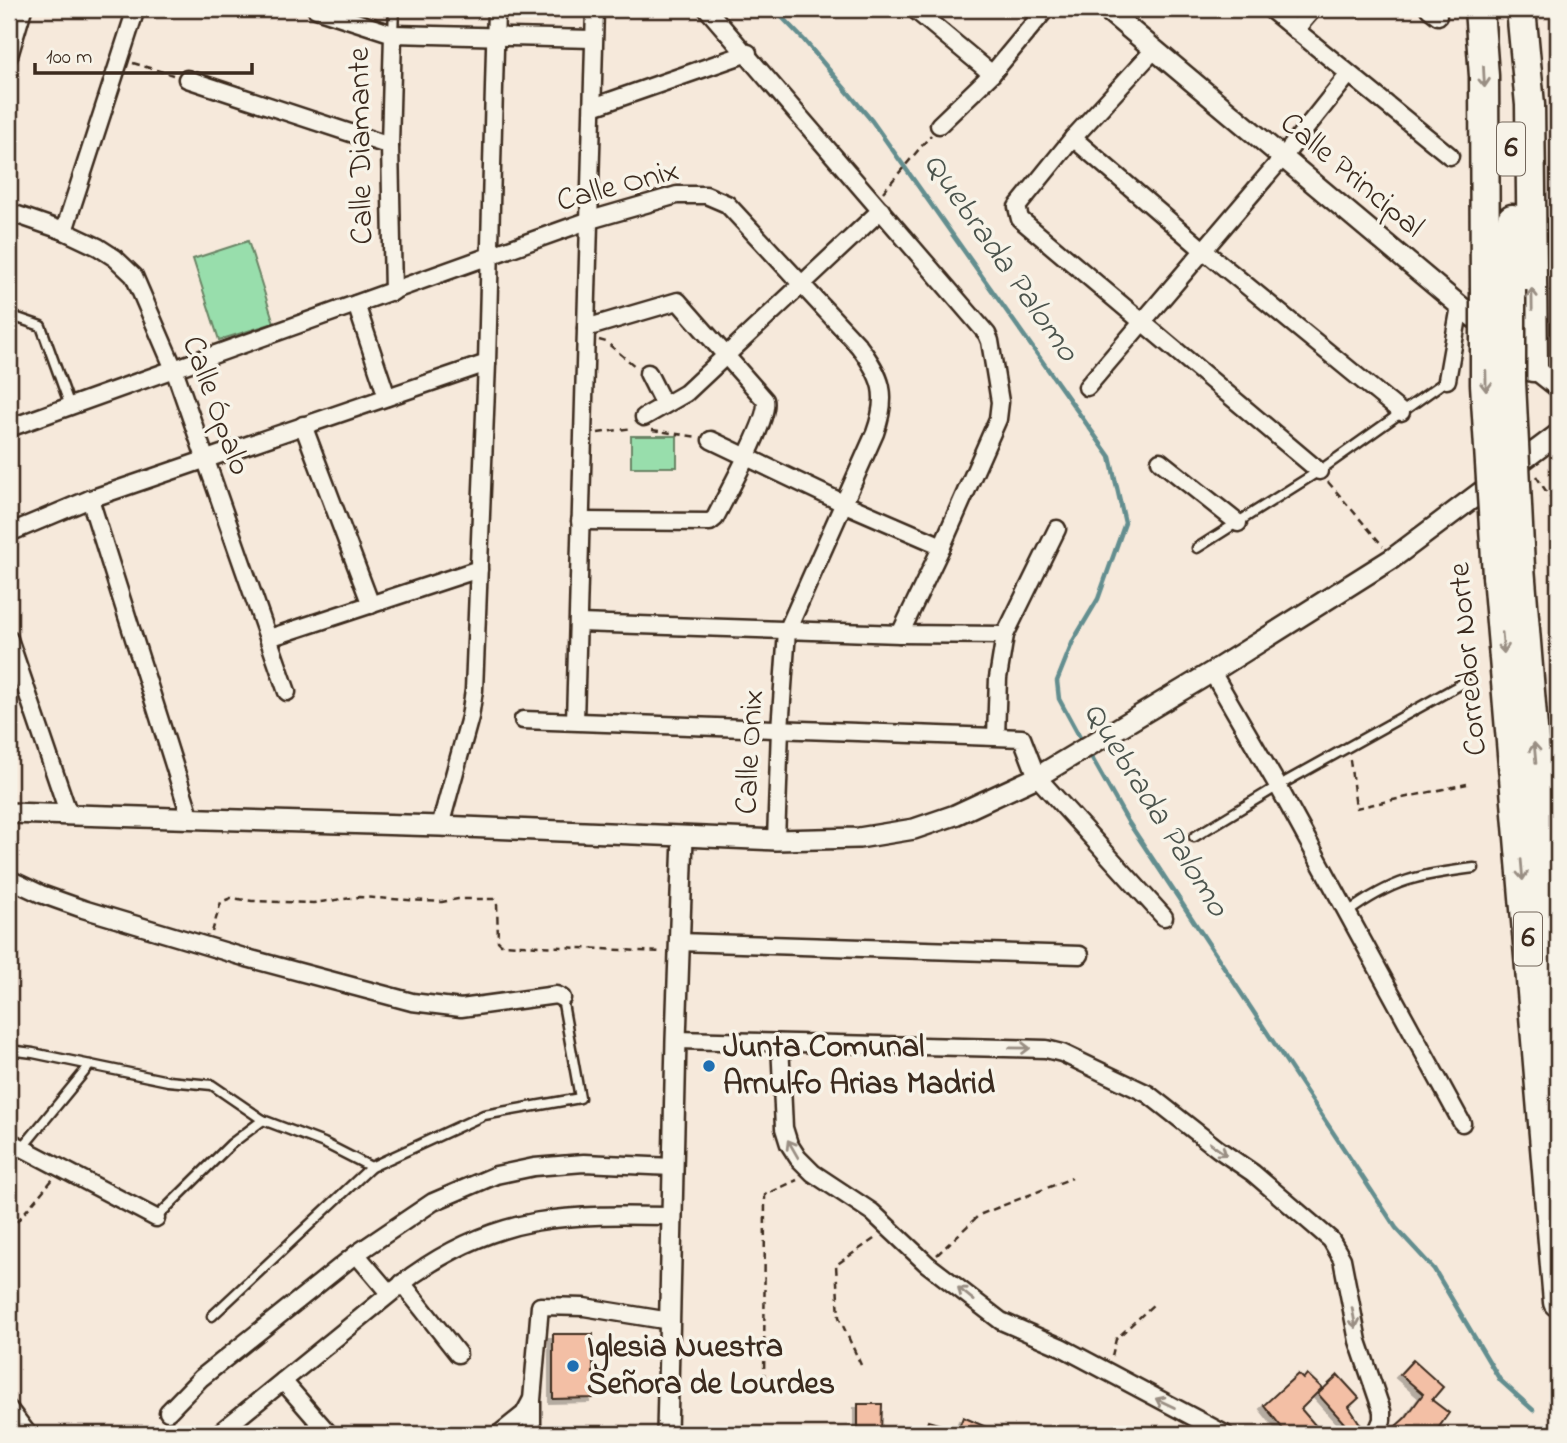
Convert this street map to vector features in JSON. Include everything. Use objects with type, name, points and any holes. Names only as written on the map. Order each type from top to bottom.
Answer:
[{"type":"highway","name":"Corredor Norte","points":[[1479,9],[1498,289],[1513,435],[1509,571],[1558,1302]]},
{"type":"highway","name":"Corredor Norte","points":[[1498,289],[1512,198],[1509,71],[1503,9]]},
{"type":"highway","points":[[1521,9],[1530,105],[1533,367]]},
{"type":"highway","name":"Corredor Norte","points":[[1509,571],[1558,1041]]},
{"type":"street","points":[[9,55],[23,9]]},
{"type":"street","points":[[64,231],[136,9]]},
{"type":"street","name":"Calle Diamante","points":[[316,9],[393,34],[390,146],[393,292]]},
{"type":"street","points":[[440,827],[470,717],[474,690],[487,363],[496,9]]},
{"type":"street","points":[[575,721],[595,9]]},
{"type":"street","points":[[707,9],[987,334],[993,352],[1000,410],[942,546],[900,634]]},
{"type":"street","points":[[914,9],[992,74]]},
{"type":"street","points":[[939,125],[992,74],[1046,9]]},
{"type":"street","name":"Calle Principal","points":[[1106,9],[1558,387]]},
{"type":"street","points":[[1269,9],[1450,156]]},
{"type":"street","points":[[1294,30],[1312,9]]},
{"type":"street","points":[[393,34],[593,39]]},
{"type":"street","points":[[1154,50],[1073,138],[1017,207],[1017,213],[1020,219],[1319,471]]},
{"type":"street","points":[[593,107],[747,53]]},
{"type":"street","points":[[1087,387],[1283,157],[1349,74]]},
{"type":"street","points":[[187,79],[390,146]]},
{"type":"street","points":[[1073,138],[1202,249],[1401,412]]},
{"type":"street","name":"Calle Onix","points":[[9,428],[590,220],[677,195],[706,195],[727,204],[803,284],[875,367],[882,390],[883,413],[787,631],[776,840]]},
{"type":"street","points":[[645,423],[664,405],[686,393],[803,284],[878,206]]},
{"type":"street","name":"Calle Ópalo","points":[[9,212],[64,231],[98,247],[134,276],[174,369],[287,692]]},
{"type":"street","points":[[580,521],[710,522],[715,518],[767,409],[767,404],[678,301],[586,332]]},
{"type":"street","points":[[356,304],[387,397]]},
{"type":"street","points":[[1447,380],[1460,306]]},
{"type":"street","points":[[9,533],[90,499],[205,458],[487,363]]},
{"type":"street","points":[[648,373],[664,405]]},
{"type":"street","points":[[303,425],[371,605]]},
{"type":"street","points":[[9,813],[776,840],[859,838],[914,829],[954,815],[1037,777],[1212,672],[1392,558],[1558,434]]},
{"type":"street","points":[[711,440],[845,504],[942,546]]},
{"type":"street","points":[[1160,461],[1238,523]]},
{"type":"street","points":[[90,499],[191,820]]},
{"type":"street","points":[[996,736],[998,678],[1005,635],[1057,528]]},
{"type":"street","points":[[270,638],[479,569]]},
{"type":"street","points":[[579,623],[787,631],[1005,635]]},
{"type":"street","points":[[9,639],[69,816]]},
{"type":"street","points":[[1212,672],[1278,786],[1462,1123]]},
{"type":"street","points":[[523,719],[1022,738],[1037,777],[1164,917]]},
{"type":"street","points":[[667,1434],[683,837]]},
{"type":"street","points":[[9,879],[83,909],[386,996],[461,1008],[556,995],[562,998]]},
{"type":"street","points":[[679,947],[1080,955]]},
{"type":"street","points":[[676,1040],[1046,1049],[1062,1053],[1148,1094],[1262,1180],[1312,1221],[1336,1246],[1342,1259],[1358,1341],[1382,1411],[1382,1420],[1376,1434]]},
{"type":"street","points":[[780,1043],[784,1128],[794,1151],[813,1173],[872,1212],[928,1264],[1001,1321],[1061,1347],[1225,1434]]},
{"type":"street","points":[[15,1145],[156,1218]]},
{"type":"street","points":[[168,1412],[201,1378],[356,1254],[433,1202],[496,1175],[534,1167],[584,1163],[673,1167]]},
{"type":"street","points":[[218,1434],[388,1293],[431,1262],[486,1234],[526,1223],[600,1215],[672,1216]]},
{"type":"street","points":[[356,1254],[388,1293]]},
{"type":"street","points":[[402,1283],[458,1354]]},
{"type":"street","points":[[532,1434],[531,1400],[540,1306],[584,1307],[670,1321]]},
{"type":"street","points":[[283,1381],[329,1434]]},
{"type":"street","points":[[499,1434],[524,1413],[531,1400]]},
{"type":"street","points":[[9,1409],[28,1434]]},
{"type":"lane","points":[[393,34],[394,9]]},
{"type":"lane","points":[[9,315],[41,326],[70,407]]},
{"type":"lane","points":[[1197,548],[1319,471],[1447,380]]},
{"type":"lane","points":[[1194,837],[1278,786],[1465,682]]},
{"type":"lane","points":[[1347,913],[1399,881],[1427,874],[1475,868]]},
{"type":"lane","points":[[212,1316],[371,1167],[484,1115],[580,1098],[562,998]]},
{"type":"lane","points":[[9,1050],[168,1081],[212,1085],[263,1121],[324,1143],[371,1167]]},
{"type":"lane","points":[[15,1145],[90,1065]]},
{"type":"lane","points":[[156,1218],[231,1144],[263,1121]]},
{"type":"path","points":[[119,59],[187,79]]},
{"type":"path","points":[[878,206],[939,125]]},
{"type":"path","points":[[586,332],[606,342],[630,364],[648,373]]},
{"type":"path","points":[[583,435],[637,428],[645,423],[711,440]]},
{"type":"path","points":[[1525,459],[1554,503],[1558,579]]},
{"type":"path","points":[[1319,471],[1392,558]]},
{"type":"path","points":[[1349,746],[1356,808],[1467,784]]},
{"type":"path","points":[[208,946],[221,902],[231,898],[313,903],[359,897],[442,902],[494,899],[497,903],[498,941],[502,944],[679,947]]},
{"type":"path","points":[[9,1231],[62,1169]]},
{"type":"path","points":[[764,1392],[765,1195],[813,1173]]},
{"type":"path","points":[[928,1264],[979,1215],[1072,1178]]},
{"type":"path","points":[[861,1365],[839,1317],[836,1265],[891,1228]]},
{"type":"path","points":[[1108,1373],[1116,1339],[1154,1304]]},
{"type":"green space","points":[[248,241],[274,323],[219,340],[193,259]]},
{"type":"green space","points":[[631,436],[677,436],[677,467],[631,467]]},
{"type":"building","name":"Iglesia Nuestra Señora de Lourdes","points":[[553,1334],[593,1334],[593,1398],[553,1399]]},
{"type":"building","points":[[1413,1360],[1443,1387],[1432,1400],[1449,1413],[1434,1434],[1387,1434],[1406,1417],[1423,1394],[1400,1374]]},
{"type":"building","points":[[1298,1374],[1303,1379],[1307,1374],[1322,1388],[1301,1409],[1323,1434],[1287,1434],[1264,1405]]},
{"type":"building","points":[[1338,1375],[1359,1398],[1349,1407],[1364,1430],[1357,1434],[1347,1434],[1341,1424],[1344,1423],[1318,1394]]},
{"type":"building","points":[[858,1404],[882,1404],[881,1434],[858,1434]]},
{"type":"building","points":[[963,1417],[1002,1434],[924,1434],[928,1421],[958,1430]]},
{"type":"waterway","name":"Quebrada Palomo","points":[[774,9],[804,40],[872,121],[1110,457],[1125,523],[1098,599],[1073,641],[1057,681],[1059,699],[1083,743]]},
{"type":"waterway","name":"Quebrada Palomo","points":[[1088,751],[1127,820],[1396,1228],[1434,1269],[1500,1380],[1533,1410]]},
{"type":"place","name":"Junta Comunal Arnulfo Arias Madrid","points":[[709,1066]]},
{"type":"place","name":"Iglesia Nuestra Señora de Lourdes","points":[[573,1366]]}]
